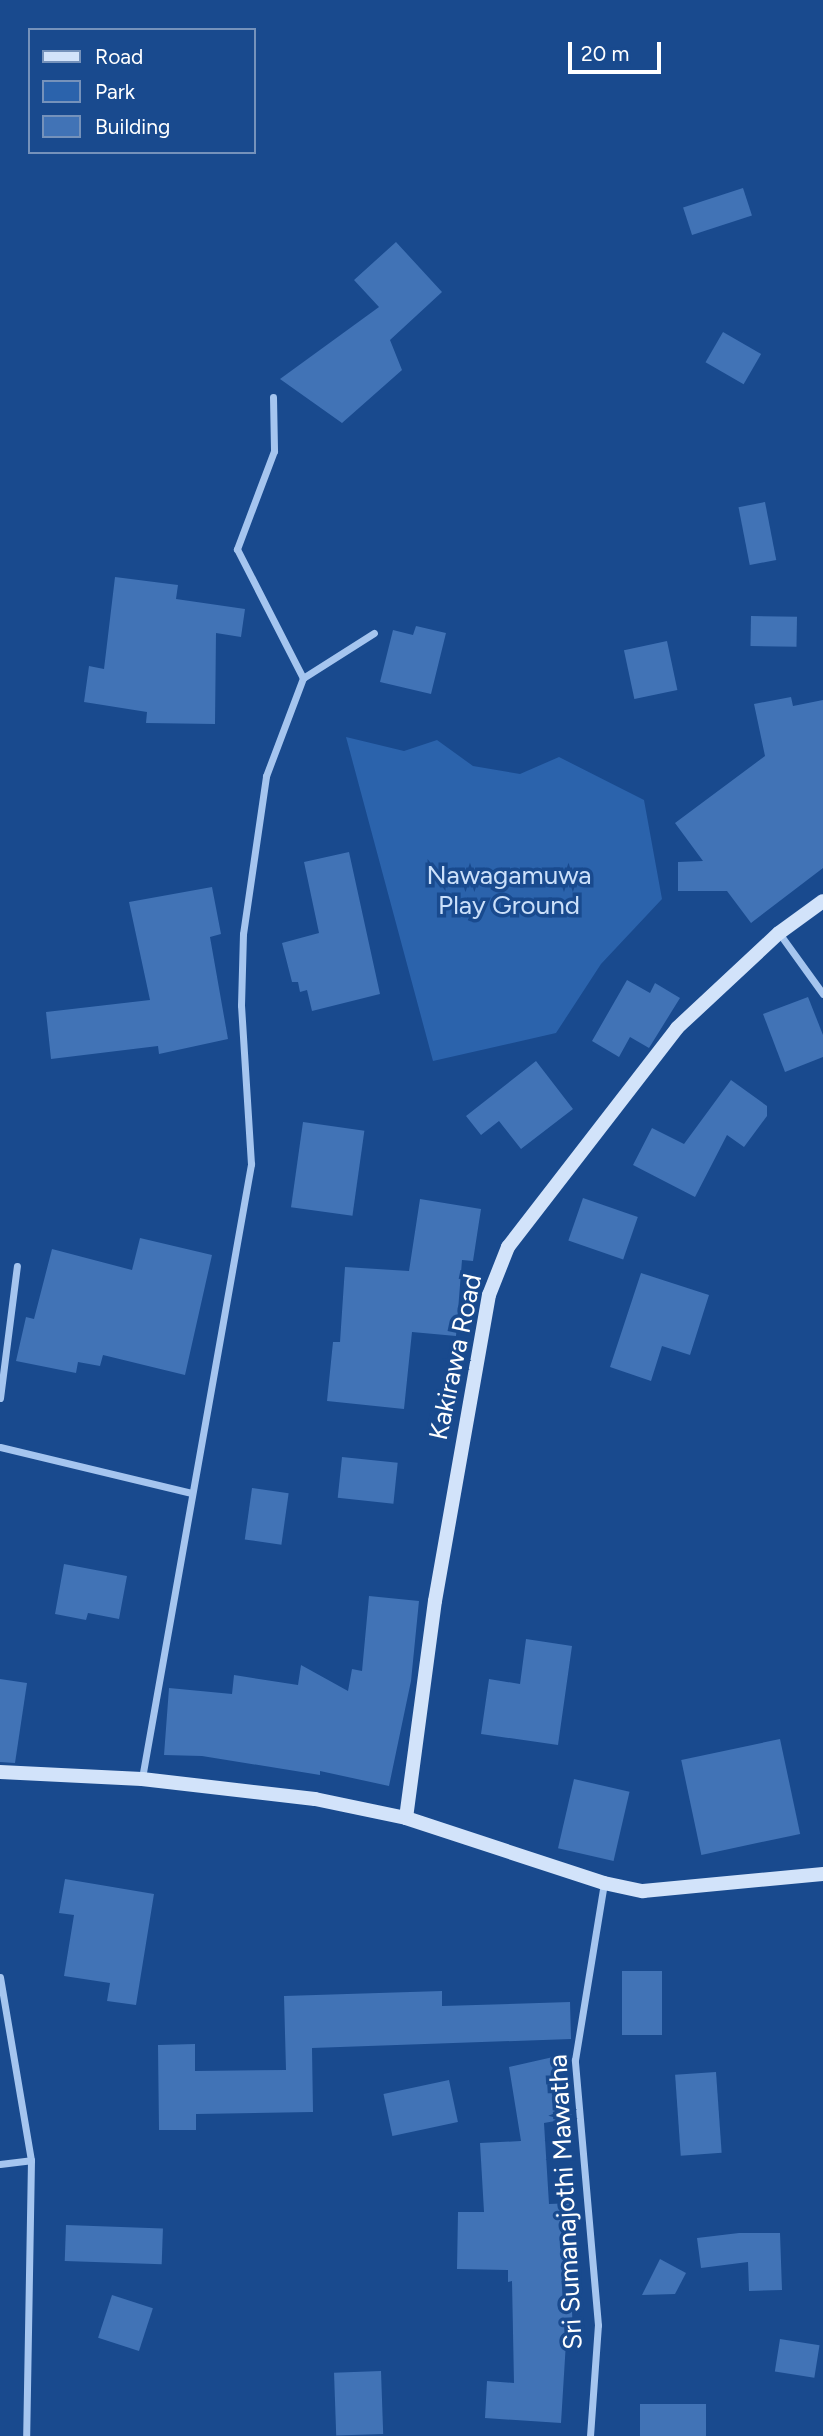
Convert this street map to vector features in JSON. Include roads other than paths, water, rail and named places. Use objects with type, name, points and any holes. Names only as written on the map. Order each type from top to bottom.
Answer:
[{"type":"street","points":[[273,397],[274,451],[237,549],[303,678]]},
{"type":"street","points":[[142,1779],[251,1164],[241,1005],[243,934],[266,776],[303,678],[374,633]]},
{"type":"street","name":"Kakirawa Road","points":[[406,1818],[435,1601],[485,1322],[508,1247],[677,1028],[779,933],[823,901]]},
{"type":"street","points":[[779,933],[823,994]]},
{"type":"street","points":[[0,1398],[18,1266]]},
{"type":"street","points":[[0,1447],[192,1493]]},
{"type":"street","points":[[0,1772],[142,1779],[315,1799],[406,1818],[604,1883],[643,1891],[823,1874]]},
{"type":"street","name":"Sri Sumanajothi Mawatha","points":[[590,2436],[598,2325],[575,2060],[604,1883]]},
{"type":"street","points":[[0,1977],[31,2160],[26,2436]]},
{"type":"street","points":[[0,2164],[31,2160]]},
{"type":"park label","name":"Nawagamuwa Play Ground","points":[[509,891]]}]
